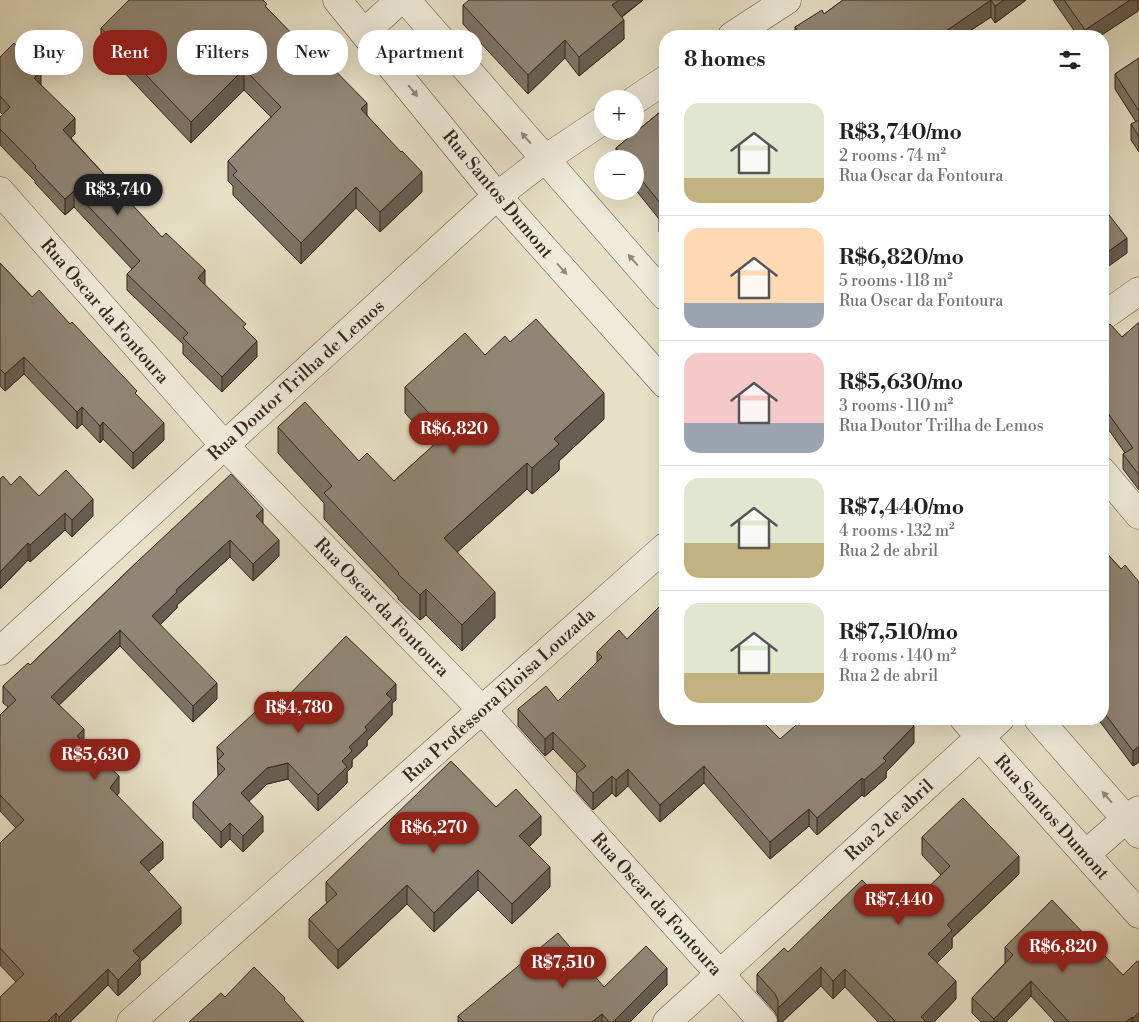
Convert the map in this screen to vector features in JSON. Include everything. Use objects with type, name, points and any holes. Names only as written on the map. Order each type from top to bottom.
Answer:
[{"type":"street","name":"Rua Santos Dumont","points":[[337,0],[363,30]]},
{"type":"street","points":[[367,30],[400,0]]},
{"type":"street","points":[[406,0],[659,289]]},
{"type":"street","points":[[741,30],[787,0]]},
{"type":"street","name":"Rua Santos Dumont","points":[[400,75],[497,196],[659,377]]},
{"type":"street","points":[[644,94],[659,84]]},
{"type":"street","name":"Rua Doutor Trilha de Lemos","points":[[0,651],[497,196],[544,160],[594,126]]},
{"type":"street","name":"Rua Oscar da Fontoura","points":[[0,191],[224,445],[483,711],[764,1022]]},
{"type":"street","points":[[1109,312],[1139,291]]},
{"type":"street","points":[[1109,479],[1139,515]]},
{"type":"street","name":"Rua Professora Eloisa Louzada","points":[[131,1022],[483,711],[659,552]]},
{"type":"street","name":"Rua Santos Dumont","points":[[981,725],[1086,854],[1139,914]]},
{"type":"street","name":"Rua 2 de abril","points":[[667,1022],[720,974],[981,725]]},
{"type":"street","points":[[1044,725],[1135,821],[1086,854]]},
{"type":"building","points":[[129,0],[263,0],[267,4],[265,6],[288,30],[277,30],[277,75],[339,75],[367,103],[361,109],[422,172],[380,212],[356,187],[301,243],[233,175],[237,171],[228,161],[281,107],[250,75],[267,75],[267,30],[177,30],[177,75],[238,75],[191,122],[146,75],[167,75],[167,30],[103,30],[101,28]]},
{"type":"building","points":[[469,0],[619,0],[612,5],[624,20],[579,57],[565,40],[528,75],[463,5]]},
{"type":"building","points":[[843,0],[991,0],[947,30],[797,30],[795,27],[822,10],[824,14]]},
{"type":"building","points":[[991,0],[1004,0],[995,6]]},
{"type":"building","points":[[1064,0],[1130,0],[1085,30]]},
{"type":"building","points":[[14,43],[15,75],[38,75],[34,78],[75,118],[63,130],[162,237],[166,233],[205,270],[198,278],[246,324],[243,327],[257,341],[222,377],[183,338],[188,333],[127,274],[140,261],[74,191],[65,199],[0,129],[0,117],[10,107],[0,96],[0,57]]},
{"type":"building","points":[[1139,58],[1139,111],[1115,74]]},
{"type":"building","points":[[659,113],[659,202],[644,183],[644,150],[617,150],[616,148],[626,140],[644,140],[644,125]]},
{"type":"building","points":[[1139,120],[1139,137],[1131,124]]},
{"type":"building","points":[[1109,215],[1127,238],[1109,251]]},
{"type":"building","points":[[0,263],[32,297],[39,290],[70,324],[72,322],[137,391],[135,393],[164,423],[133,453],[103,422],[100,426],[82,407],[77,412],[24,357],[5,374],[0,369]]},
{"type":"building","points":[[536,319],[604,393],[554,439],[559,444],[532,468],[527,463],[444,538],[495,592],[462,625],[426,589],[420,595],[398,574],[324,493],[332,486],[278,427],[305,402],[359,461],[367,453],[394,481],[447,433],[405,387],[465,333],[485,355],[505,336],[510,342]]},
{"type":"building","points":[[1139,323],[1139,475],[1123,454],[1133,448],[1109,415],[1109,325],[1122,337]]},
{"type":"building","points":[[66,470],[93,499],[72,520],[65,513],[30,545],[28,543],[0,572],[0,479],[3,476],[11,485],[20,476],[39,496]]},
{"type":"building","points":[[231,474],[263,509],[256,516],[279,540],[253,564],[230,540],[176,590],[177,592],[152,616],[217,683],[193,706],[120,630],[51,697],[84,729],[77,736],[119,776],[110,788],[163,842],[140,862],[181,907],[133,951],[140,958],[118,980],[108,969],[59,1017],[56,1013],[47,1022],[0,1022],[0,997],[24,974],[0,948],[0,843],[24,820],[0,795],[0,715],[16,700],[3,686],[28,663],[30,665]]},
{"type":"building","points":[[1109,556],[1121,569],[1125,565],[1139,582],[1139,746],[1133,751],[1109,719]]},
{"type":"building","points":[[659,607],[659,725],[766,725],[780,739],[796,725],[914,726],[883,758],[886,761],[864,780],[862,778],[817,818],[809,809],[770,842],[704,766],[660,805],[628,769],[616,780],[612,776],[593,793],[576,774],[586,766],[553,732],[545,739],[518,709],[546,686],[558,701],[602,657],[597,652],[619,630],[627,639]]},
{"type":"building","points":[[346,636],[396,684],[386,694],[392,699],[365,727],[367,730],[349,747],[352,751],[342,761],[347,767],[318,795],[288,763],[267,768],[241,793],[263,816],[243,836],[230,823],[221,832],[193,802],[225,769],[217,761],[224,754],[217,747],[278,691],[285,699]]},
{"type":"building","points":[[451,761],[496,807],[516,789],[541,816],[519,836],[550,867],[512,904],[478,870],[434,913],[407,885],[338,950],[309,919],[337,894],[326,882]]},
{"type":"building","points":[[963,798],[1019,856],[947,925],[952,930],[928,954],[956,981],[921,1017],[926,1022],[896,1022],[845,969],[833,981],[821,967],[778,1008],[778,1000],[775,994],[757,974],[784,948],[788,952],[862,880],[898,917],[950,866],[922,837]]},
{"type":"building","points":[[1052,900],[1123,975],[1137,961],[1139,962],[1139,1012],[1133,1018],[1126,1022],[1069,1022],[1031,981],[994,1019],[972,998],[1013,955],[1005,947]]},
{"type":"building","points":[[558,933],[604,987],[646,946],[667,968],[613,1022],[609,1022],[602,1014],[592,1022],[464,1022],[458,1016]]},
{"type":"building","points":[[254,967],[285,998],[284,1000],[304,1022],[189,1022],[221,993],[225,997]]}]
